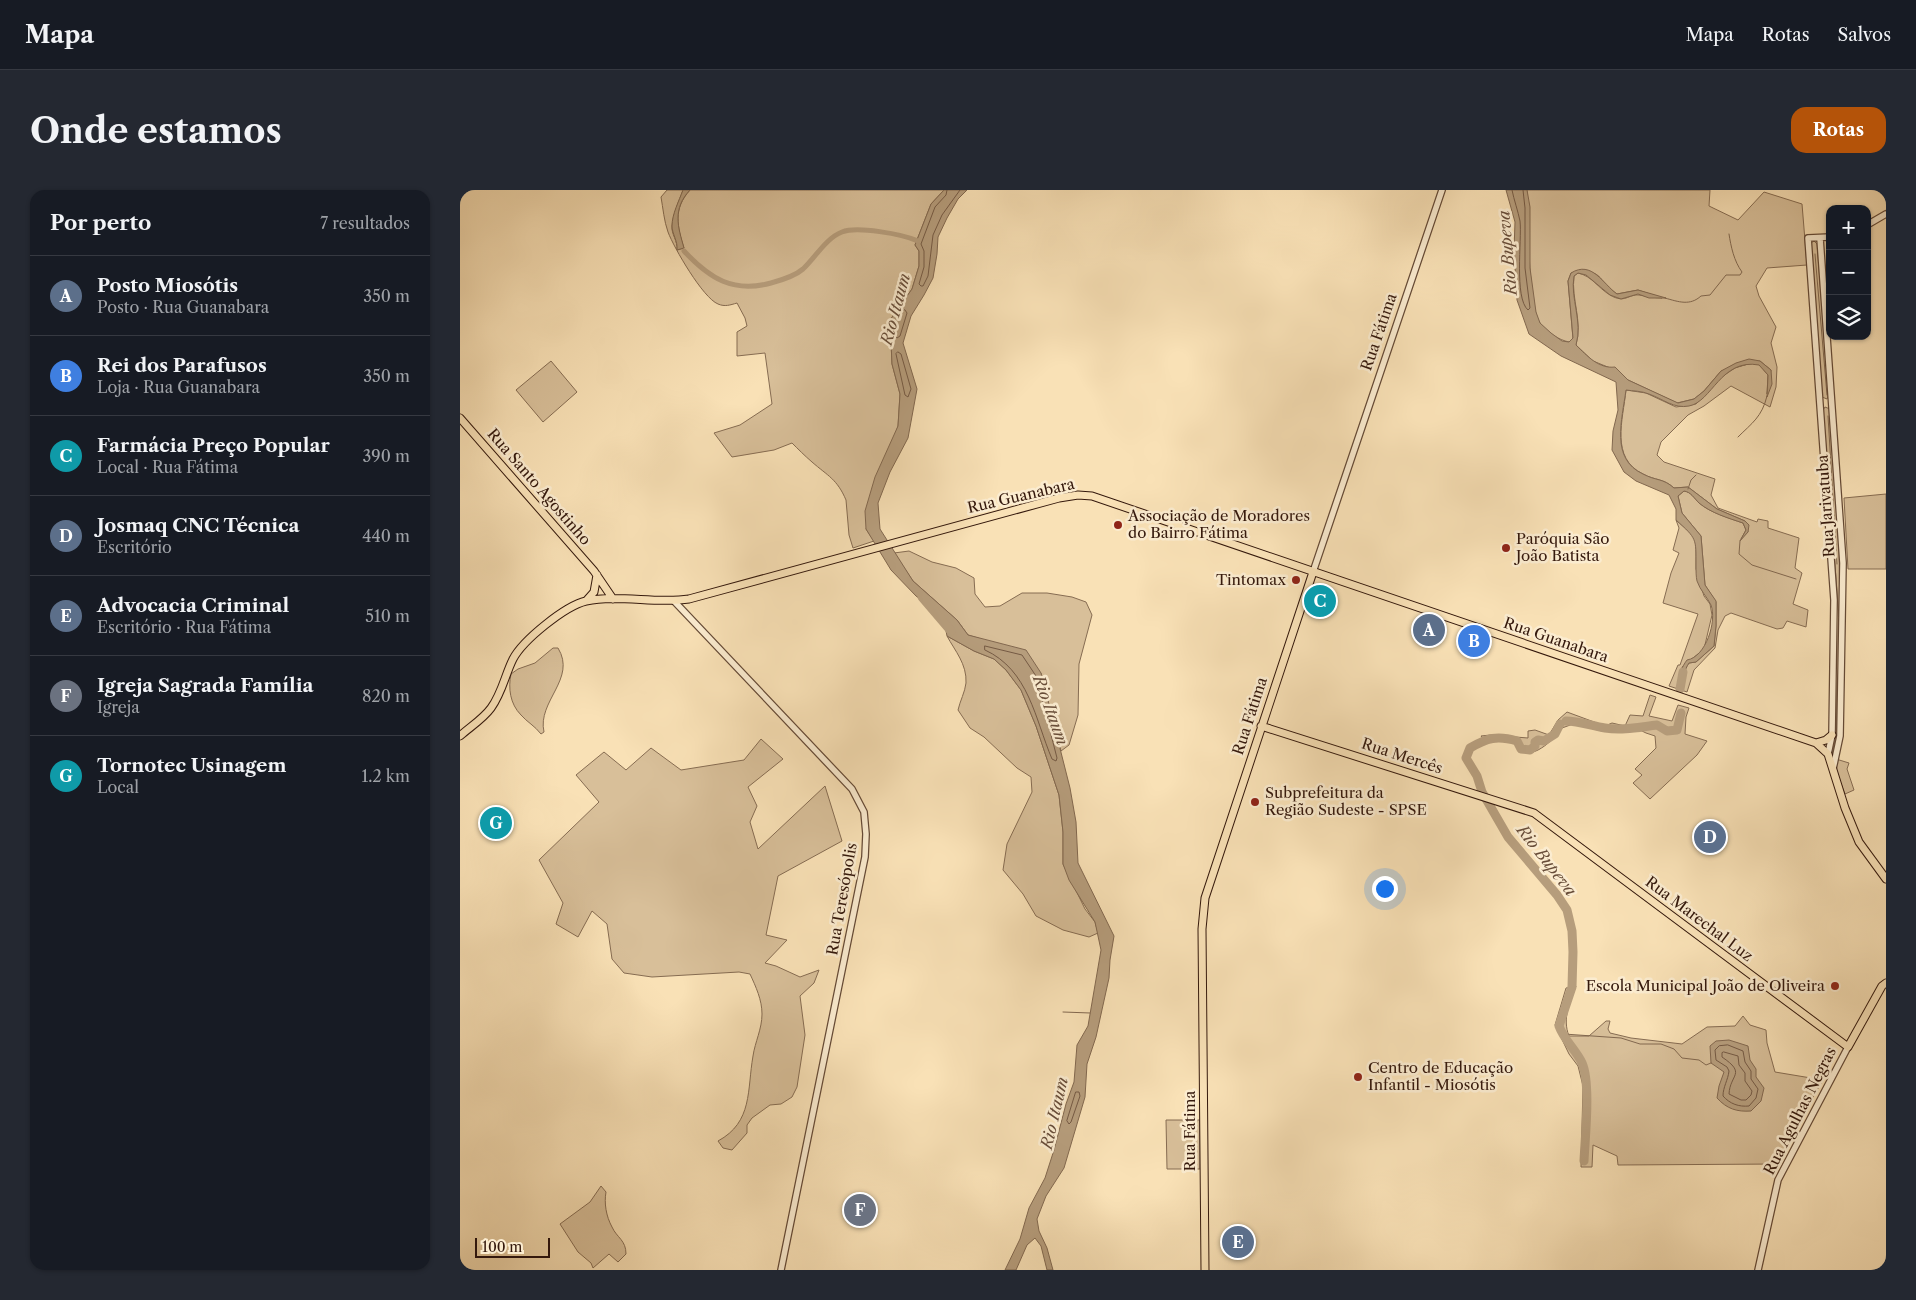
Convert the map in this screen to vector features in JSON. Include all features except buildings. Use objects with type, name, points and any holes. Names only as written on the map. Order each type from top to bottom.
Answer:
[{"type":"main road","name":"Rua Santo Agostinho","points":[[460,418],[597,575],[613,600]]},
{"type":"main road","name":"Rua Guanabara","points":[[460,736],[490,709],[499,694],[514,656],[522,647],[562,612],[586,601],[674,601],[699,597],[1059,498],[1092,496],[1816,743],[1828,754]]},
{"type":"main road","name":"Rua Fátima","points":[[1205,1270],[1203,908],[1207,888],[1313,572]]},
{"type":"main road","points":[[586,601],[594,592],[597,575]]},
{"type":"main road","name":"Rua Mercês","points":[[1261,726],[1534,813]]},
{"type":"main road","points":[[1816,743],[1826,740],[1832,735]]},
{"type":"main road","name":"Rua Jarivatuba","points":[[1828,754],[1859,842],[1886,879]]},
{"type":"main road","name":"Rua Marechal Luz","points":[[1534,813],[1848,1047]]},
{"type":"main road","name":"Rua Agulhas Negras","points":[[1848,1047],[1875,999],[1885,987],[1886,978]]},
{"type":"street","name":"Rua Fátima","points":[[1313,572],[1442,190]]},
{"type":"street","points":[[1871,223],[1886,214]]},
{"type":"street","points":[[1820,238],[1826,237]]},
{"type":"street","name":"Rua Jarivatuba","points":[[1828,754],[1832,735],[1834,600],[1808,238],[1820,238],[1843,563],[1840,736],[1833,772]]},
{"type":"street","name":"Rua Teresópolis","points":[[674,601],[852,789],[865,817],[866,849],[859,889],[781,1270]]},
{"type":"street","name":"Rua Agulhas Negras","points":[[1758,1270],[1778,1180],[1848,1047]]},
{"type":"shaded area","points":[[667,190],[683,190],[672,226],[677,249],[668,232],[661,197]]},
{"type":"shaded area","points":[[690,190],[944,190],[931,204],[915,245],[919,251],[919,266],[912,289],[890,320],[892,364],[900,394],[898,426],[866,529],[874,541],[853,548],[849,535],[846,500],[843,493],[832,478],[809,460],[792,443],[774,450],[732,457],[714,433],[740,425],[772,404],[765,353],[737,356],[737,332],[747,326],[737,303],[728,305],[718,304],[697,283],[677,250],[684,248],[678,225],[679,211]]},
{"type":"shaded area","points":[[1527,190],[1710,190],[1709,206],[1738,220],[1764,192],[1802,204],[1807,265],[1767,268],[1756,286],[1759,296],[1776,327],[1771,343],[1777,367],[1776,387],[1770,407],[1731,386],[1688,415],[1661,442],[1657,455],[1664,462],[1715,479],[1711,495],[1718,508],[1757,522],[1758,519],[1768,521],[1768,528],[1799,538],[1795,568],[1802,573],[1793,604],[1808,610],[1806,627],[1787,621],[1783,628],[1777,629],[1731,613],[1725,616],[1718,630],[1715,648],[1694,670],[1687,692],[1669,686],[1678,665],[1680,665],[1698,614],[1663,603],[1671,573],[1679,553],[1673,550],[1679,528],[1676,520],[1692,534],[1696,542],[1696,569],[1704,596],[1710,604],[1712,615],[1704,649],[1682,667],[1684,677],[1685,669],[1689,663],[1696,662],[1714,646],[1716,602],[1705,585],[1701,536],[1682,513],[1678,496],[1684,491],[1709,510],[1743,523],[1746,530],[1741,539],[1748,532],[1745,521],[1717,509],[1688,487],[1674,488],[1643,474],[1633,467],[1626,458],[1622,448],[1621,437],[1626,390],[1646,393],[1676,407],[1696,404],[1720,378],[1735,368],[1746,365],[1721,371],[1704,391],[1694,399],[1677,403],[1628,380],[1620,372],[1593,361],[1576,345],[1578,319],[1574,293],[1574,276],[1578,273],[1591,279],[1610,295],[1619,299],[1635,295],[1662,298],[1638,290],[1617,294],[1598,276],[1590,272],[1571,273],[1568,281],[1573,339],[1569,342],[1565,341],[1549,332],[1540,323],[1533,299],[1529,260]],"holes":[[[1760,361],[1771,370],[1767,394],[1768,375],[1759,364],[1752,363]]]},
{"type":"shaded area","points":[[1814,241],[1817,244],[1829,394],[1827,399],[1822,397],[1811,243]]},
{"type":"shaded area","points":[[551,361],[577,392],[543,422],[516,390]]},
{"type":"shaded area","points":[[1825,407],[1830,409],[1839,542],[1839,617],[1823,410]]},
{"type":"shaded area","points":[[1886,494],[1886,569],[1848,569],[1844,498]]},
{"type":"shaded area","points":[[909,551],[932,562],[956,568],[974,578],[975,594],[985,607],[1000,606],[1022,593],[1047,593],[1072,597],[1086,602],[1092,615],[1079,664],[1078,715],[1069,745],[1061,751],[1041,673],[981,639],[968,635],[957,620],[913,581],[894,553]]},
{"type":"shaded area","points":[[947,636],[974,651],[994,659],[1006,670],[1021,690],[1036,726],[1059,795],[1063,832],[1063,864],[1085,909],[1095,922],[1098,933],[1089,937],[1063,930],[1036,916],[1023,894],[1003,870],[1007,844],[1032,792],[1031,777],[1017,768],[984,737],[970,728],[958,710],[966,683],[966,676],[960,658]]},
{"type":"shaded area","points":[[553,648],[558,648],[563,659],[563,670],[546,710],[543,721],[544,732],[541,734],[514,706],[510,690],[510,679],[511,674],[518,669],[535,663]]},
{"type":"shaded area","points":[[1650,695],[1656,697],[1649,716],[1672,721],[1678,705],[1689,708],[1686,717],[1685,734],[1707,741],[1697,755],[1650,799],[1633,783],[1642,775],[1635,769],[1656,748],[1655,736],[1640,730],[1602,731],[1573,724],[1562,728],[1555,737],[1539,750],[1527,753],[1522,751],[1513,741],[1485,741],[1481,736],[1528,738],[1528,731],[1535,730],[1549,735],[1558,720],[1567,712],[1605,726],[1612,723],[1625,726],[1630,715],[1643,716]]},
{"type":"shaded area","points":[[761,739],[783,759],[748,787],[757,806],[750,822],[758,849],[825,786],[842,841],[778,876],[766,935],[787,940],[765,963],[800,977],[819,970],[814,983],[800,996],[805,1035],[797,1087],[792,1097],[781,1104],[770,1105],[752,1118],[747,1125],[747,1133],[732,1150],[723,1148],[718,1141],[729,1133],[743,1115],[749,1093],[754,1051],[762,1020],[760,999],[750,974],[739,972],[652,977],[624,973],[612,959],[607,924],[592,911],[578,937],[556,924],[563,903],[539,860],[599,802],[576,775],[604,752],[626,770],[651,748],[681,770],[744,760]]},
{"type":"shaded area","points":[[1836,759],[1849,763],[1847,769],[1854,790],[1845,794],[1836,771]]},
{"type":"shaded area","points":[[1576,986],[1569,1005],[1566,1023],[1569,1036],[1589,1036],[1606,1021],[1610,1021],[1608,1029],[1610,1033],[1631,1038],[1682,1044],[1707,1027],[1735,1026],[1743,1016],[1750,1025],[1766,1030],[1767,1043],[1775,1072],[1823,1080],[1790,1136],[1777,1164],[1618,1165],[1617,1156],[1593,1145],[1592,1167],[1581,1167],[1583,1086],[1578,1066],[1569,1054],[1555,1025],[1566,988]]},
{"type":"shaded area","points":[[1166,1120],[1200,1120],[1200,1169],[1167,1169]]},
{"type":"shaded area","points":[[601,1186],[606,1192],[605,1205],[608,1218],[614,1231],[625,1245],[626,1254],[618,1262],[609,1254],[593,1268],[591,1263],[578,1252],[560,1224],[590,1202]]},
{"type":"water","points":[[683,190],[690,190],[681,204],[678,218],[684,248],[677,250],[672,221]]},
{"type":"water","points":[[944,190],[967,190],[958,199],[938,237],[933,278],[911,316],[903,343],[917,389],[908,438],[890,472],[878,503],[880,529],[913,581],[957,620],[968,635],[1026,650],[1041,673],[1070,788],[1076,822],[1078,863],[1114,936],[1109,978],[1096,1037],[1087,1064],[1085,1097],[1064,1168],[1046,1196],[1037,1219],[1039,1231],[1047,1248],[1053,1270],[1047,1270],[1041,1246],[1035,1238],[1027,1245],[1016,1270],[1005,1270],[1020,1239],[1029,1208],[1045,1178],[1074,1082],[1077,1045],[1088,1026],[1101,950],[1095,922],[1069,880],[1063,864],[1063,832],[1059,795],[1036,726],[1021,690],[1006,670],[994,659],[974,651],[947,636],[943,616],[916,596],[891,570],[866,529],[865,511],[875,477],[898,426],[900,394],[892,364],[890,320],[912,289],[919,266],[919,251],[915,245],[931,204]]},
{"type":"water","points":[[1506,190],[1527,190],[1530,207],[1530,268],[1536,312],[1540,323],[1562,341],[1569,342],[1573,338],[1568,281],[1571,273],[1585,269],[1597,275],[1617,294],[1638,290],[1666,298],[1649,298],[1638,294],[1621,299],[1610,295],[1586,275],[1578,273],[1574,276],[1573,285],[1578,327],[1576,345],[1599,364],[1615,367],[1628,380],[1678,403],[1694,399],[1704,391],[1721,371],[1736,363],[1749,359],[1760,361],[1771,370],[1772,384],[1767,397],[1768,375],[1759,365],[1746,365],[1735,368],[1718,381],[1697,403],[1684,407],[1673,405],[1646,393],[1626,390],[1621,426],[1622,449],[1626,459],[1633,467],[1643,474],[1674,488],[1688,487],[1717,509],[1745,521],[1749,525],[1748,532],[1740,541],[1746,530],[1743,523],[1709,510],[1684,491],[1678,496],[1682,513],[1701,536],[1705,585],[1716,601],[1714,646],[1696,662],[1689,663],[1681,683],[1683,666],[1687,660],[1700,652],[1705,645],[1712,620],[1711,605],[1697,581],[1694,540],[1688,531],[1676,520],[1676,509],[1669,495],[1636,481],[1624,472],[1612,450],[1613,431],[1618,410],[1616,382],[1561,356],[1529,334],[1517,300],[1514,251],[1515,222]]},
{"type":"water","points":[[1729,1040],[1748,1046],[1750,1060],[1756,1069],[1756,1077],[1764,1088],[1761,1101],[1751,1111],[1733,1109],[1717,1098],[1724,1072],[1711,1063],[1710,1046],[1716,1041]]},
{"type":"waterway","points":[[684,251],[703,269],[723,281],[734,285],[757,286],[792,276],[800,271],[826,243],[836,235],[849,230],[880,232],[918,241]]},
{"type":"waterway","points":[[1665,298],[1680,302],[1693,301],[1701,296],[1710,295],[1726,275],[1740,275],[1742,272],[1735,259],[1729,234]]},
{"type":"waterway","points":[[1815,254],[1827,395]]},
{"type":"waterway","points":[[1738,437],[1759,415],[1767,396]]},
{"type":"waterway","points":[[1828,416],[1837,564]]},
{"type":"waterway","points":[[1688,489],[1691,480],[1696,475]]},
{"type":"waterway","points":[[1740,541],[1739,554],[1752,565],[1796,579]]},
{"type":"waterway","name":"Rio Itaum","points":[[922,597],[951,631]]},
{"type":"waterway","name":"Rio Bupeva","points":[[1680,689],[1683,672]]},
{"type":"waterway","name":"Rio Bupeva","points":[[1566,721],[1612,729],[1657,725],[1667,731],[1677,730],[1681,713]]},
{"type":"waterway","name":"Rio Bupeva","points":[[1560,724],[1555,734],[1544,741],[1538,740],[1530,750],[1521,749],[1517,741],[1492,738],[1470,748],[1466,758],[1477,776],[1482,792],[1508,837],[1557,895],[1567,910],[1572,931],[1572,987],[1559,1026],[1582,1063],[1585,1072],[1587,1111],[1584,1161]]},
{"type":"waterway","points":[[1063,1012],[1090,1013]]},
{"type":"waterway","points":[[1564,1034],[1621,1038],[1640,1044],[1661,1044],[1674,1049],[1682,1058],[1699,1060],[1706,1065],[1711,1063]]},
{"type":"place","name":"Associação de Moradores do Bairro Fátima","points":[[1118,525]]},
{"type":"place","name":"Paróquia São João Batista","points":[[1506,548]]},
{"type":"place","name":"Tintomax","points":[[1296,580]]},
{"type":"place","name":"Farmácia Preço Popular","points":[[1320,601]]},
{"type":"place","name":"Posto Miosótis","points":[[1429,630]]},
{"type":"place","name":"Rei dos Parafusos","points":[[1474,641]]},
{"type":"place","name":"Subprefeitura da Região Sudeste - SPSE","points":[[1255,802]]},
{"type":"place","name":"Tornotec Usinagem","points":[[496,823]]},
{"type":"place","name":"Josmaq CNC Técnica","points":[[1710,837]]},
{"type":"place","name":"Escola Municipal João de Oliveira","points":[[1835,986]]},
{"type":"place","name":"Centro de Educação Infantil - Miosótis","points":[[1358,1077]]},
{"type":"place","name":"Igreja Sagrada Família","points":[[860,1210]]},
{"type":"place","name":"Advocacia Criminal","points":[[1238,1242]]}]
